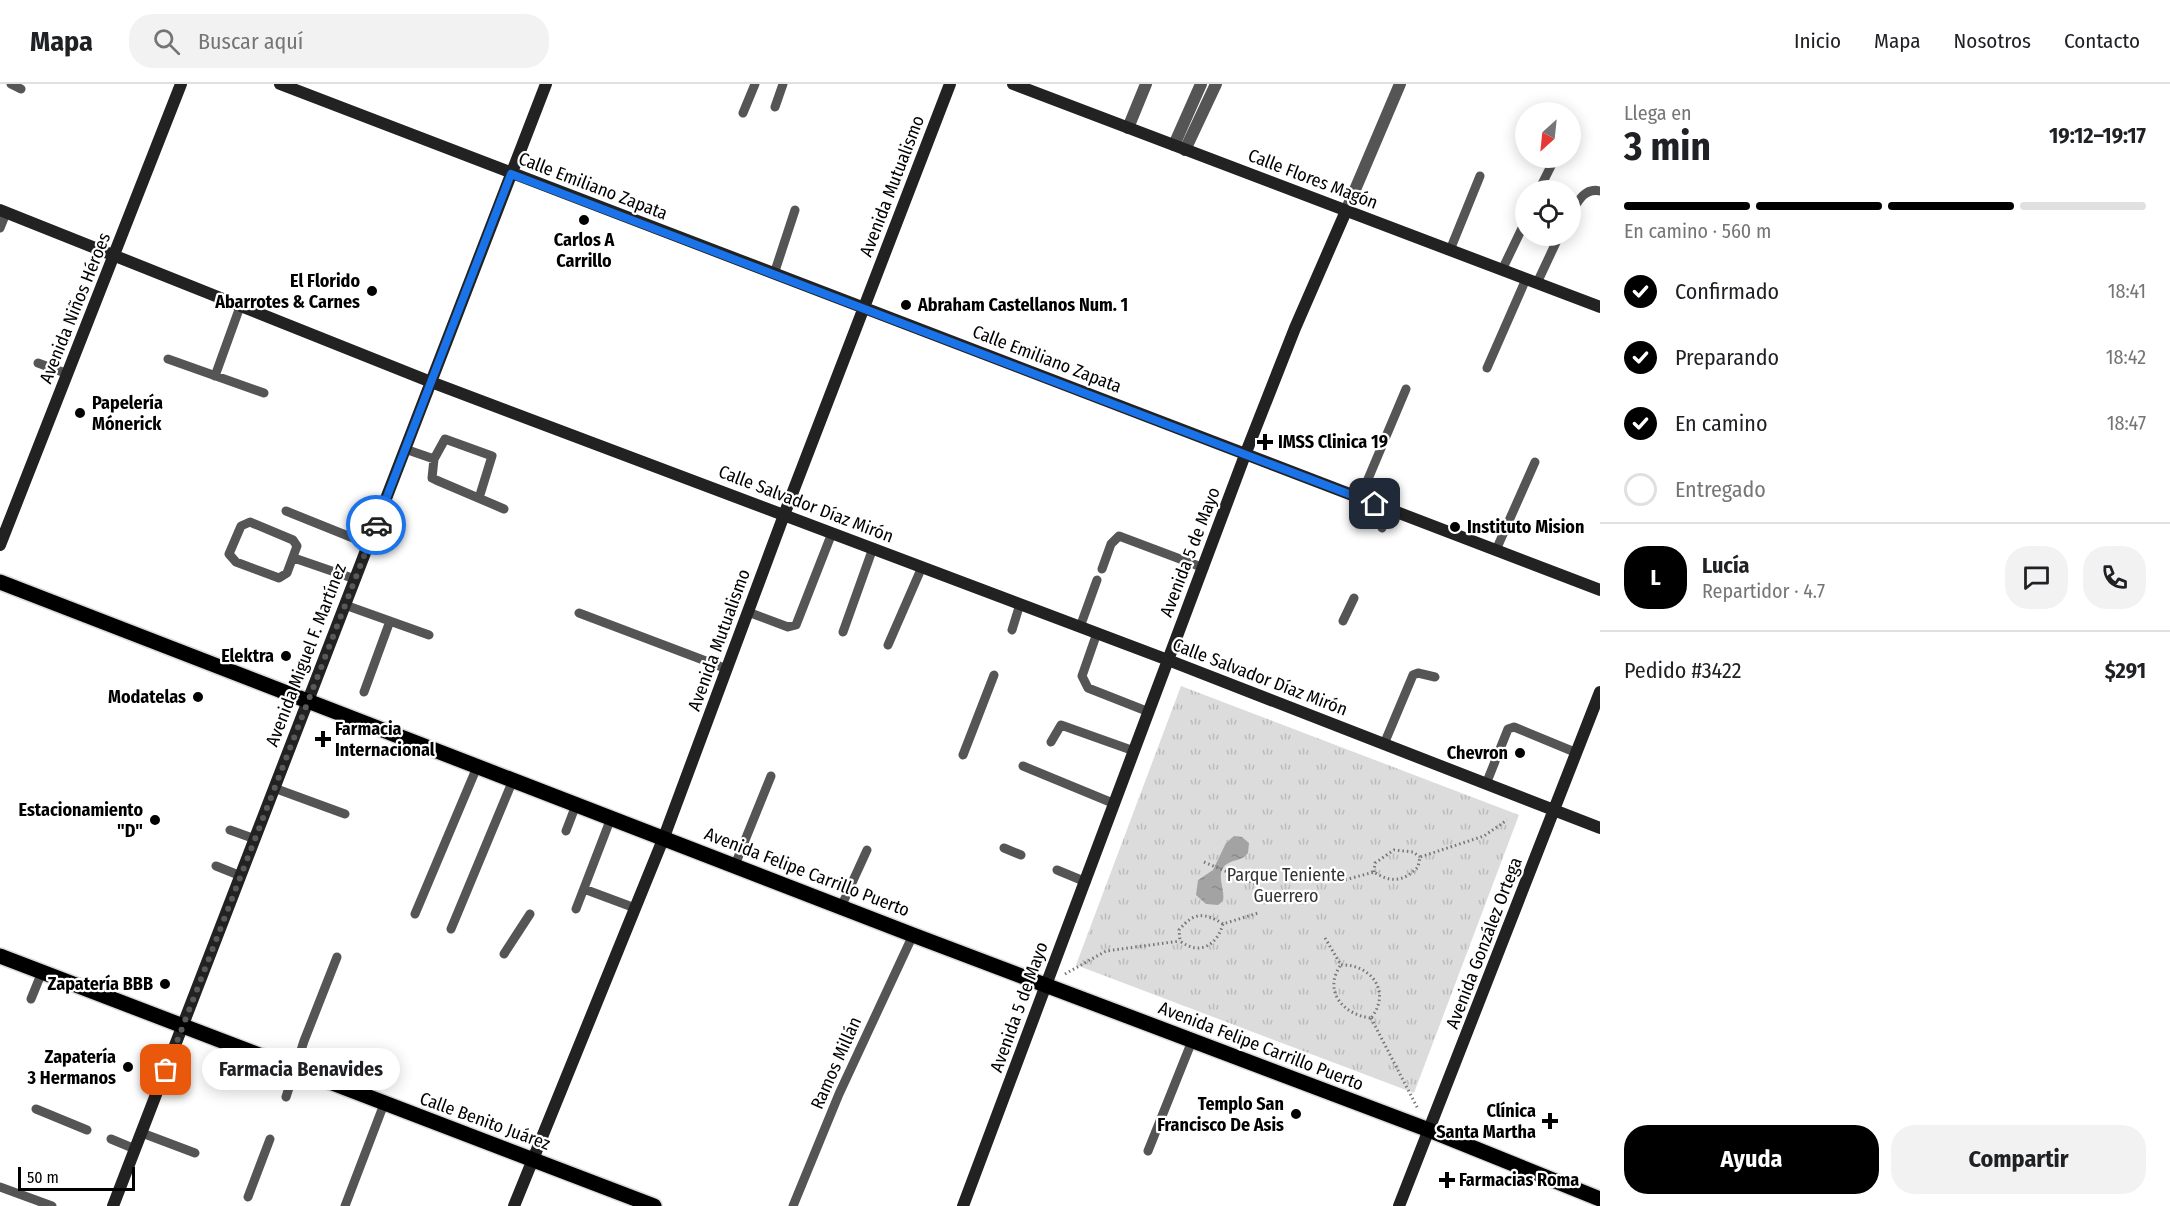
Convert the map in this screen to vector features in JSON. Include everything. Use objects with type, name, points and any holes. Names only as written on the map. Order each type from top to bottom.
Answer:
[{"type":"main road","name":"Avenida Felipe Carrillo Puerto","points":[[0,582],[840,907],[1428,1130],[1600,1199]]},
{"type":"main road","name":"Calle Benito Juárez","points":[[0,956],[384,1104],[533,1158],[637,1203],[654,1206]]},
{"type":"street","name":"Avenida Niños Héroes","points":[[0,544],[181,84]]},
{"type":"street","name":"Calle Emiliano Zapata","points":[[280,84],[1600,590]]},
{"type":"street","name":"Avenida Miguel F. Martínez","points":[[113,1206],[546,84]]},
{"type":"street","name":"Avenida Mutualismo","points":[[514,1206],[664,837],[784,515],[950,84]]},
{"type":"street","name":"Calle Flores Magón","points":[[1013,84],[1600,307]]},
{"type":"street","points":[[1128,128],[1146,84]]},
{"type":"street","points":[[1180,148],[1201,84]]},
{"type":"street","points":[[1180,148],[1216,84]]},
{"type":"street","name":"Avenida 5 de Mayo","points":[[963,1206],[1245,454],[1295,328],[1400,84]]},
{"type":"street","name":"Calle Salvador Díaz Mirón","points":[[3,212],[241,304],[431,382],[1168,660],[1600,828]]},
{"type":"street","name":"Avenida González Ortega","points":[[1399,1206],[1600,692]]},
{"type":"lane","points":[[11,84],[21,88]]},
{"type":"lane","points":[[743,113],[755,84]]},
{"type":"lane","points":[[775,107],[783,84]]},
{"type":"lane","points":[[1450,250],[1480,176]]},
{"type":"lane","points":[[1581,197],[1587,192],[1600,191]]},
{"type":"lane","points":[[774,274],[795,210]]},
{"type":"lane","points":[[0,228],[3,212]]},
{"type":"lane","points":[[1502,270],[1515,243]]},
{"type":"lane","points":[[1487,368],[1531,281],[1553,246]]},
{"type":"lane","points":[[215,376],[241,304]]},
{"type":"lane","points":[[168,359],[264,393]]},
{"type":"lane","points":[[38,363],[68,374]]},
{"type":"lane","points":[[1360,498],[1406,389]]},
{"type":"lane","points":[[479,498],[492,456],[445,440],[434,459],[432,478],[504,509]]},
{"type":"lane","points":[[405,449],[434,459]]},
{"type":"lane","points":[[1496,550],[1535,462]]},
{"type":"lane","points":[[1382,528],[1390,510]]},
{"type":"lane","points":[[286,511],[369,544]]},
{"type":"lane","points":[[250,522],[293,540],[297,546],[294,558],[287,573],[279,578],[236,562],[229,554],[241,526],[250,522]]},
{"type":"lane","points":[[748,612],[788,627],[796,625],[832,533]]},
{"type":"lane","points":[[1102,569],[1111,544],[1119,536],[1204,568]]},
{"type":"lane","points":[[843,632],[873,548]]},
{"type":"lane","points":[[294,558],[355,579]]},
{"type":"lane","points":[[888,645],[922,567]]},
{"type":"lane","points":[[1080,627],[1097,580]]},
{"type":"lane","points":[[1343,621],[1354,598]]},
{"type":"lane","points":[[345,604],[429,635]]},
{"type":"lane","points":[[1012,630],[1020,604]]},
{"type":"lane","points":[[579,613],[727,669]]},
{"type":"lane","points":[[364,692],[390,621]]},
{"type":"lane","points":[[1097,633],[1082,676],[1083,683],[1088,688],[1149,712]]},
{"type":"lane","points":[[1384,744],[1413,675],[1418,673],[1435,677]]},
{"type":"lane","points":[[963,755],[994,675]]},
{"type":"lane","points":[[1051,742],[1061,725],[1134,751]]},
{"type":"lane","points":[[1486,784],[1508,729],[1514,728],[1577,753]]},
{"type":"lane","points":[[1023,766],[1115,804]]},
{"type":"lane","points":[[415,914],[477,767]]},
{"type":"lane","points":[[735,865],[771,776]]},
{"type":"lane","points":[[451,929],[513,780]]},
{"type":"lane","points":[[274,788],[345,814]]},
{"type":"lane","points":[[566,831],[576,805]]},
{"type":"lane","points":[[576,909],[610,818]]},
{"type":"lane","points":[[230,830],[255,839]]},
{"type":"lane","points":[[1004,848],[1021,855]]},
{"type":"lane","points":[[840,907],[867,850]]},
{"type":"lane","points":[[216,866],[241,876]]},
{"type":"lane","points":[[1057,870],[1086,882]]},
{"type":"lane","points":[[584,889],[635,908]]},
{"type":"lane","points":[[504,954],[530,914]]},
{"type":"lane","name":"Ramos Millán","points":[[793,1206],[839,1094],[914,935]]},
{"type":"lane","points":[[286,1097],[304,1041],[337,957]]},
{"type":"lane","points":[[31,999],[42,972]]},
{"type":"lane","points":[[1148,1151],[1192,1041]]},
{"type":"lane","points":[[345,1206],[384,1104]]},
{"type":"lane","points":[[36,1109],[87,1130]]},
{"type":"lane","points":[[141,1133],[195,1153]]},
{"type":"lane","points":[[111,1139],[135,1149]]},
{"type":"lane","points":[[248,1197],[270,1139]]},
{"type":"lane","points":[[0,1187],[52,1206]]},
{"type":"path","points":[[1420,857],[1484,836],[1507,820]]},
{"type":"path","points":[[1374,872],[1375,863],[1394,850],[1413,852],[1420,857]]},
{"type":"path","points":[[1341,881],[1374,872],[1391,881],[1403,879],[1418,867],[1420,857]]},
{"type":"path","points":[[1204,862],[1258,885]]},
{"type":"path","points":[[1223,924],[1258,913]]},
{"type":"path","points":[[1180,942],[1179,930],[1187,921],[1197,916],[1209,915],[1223,924]]},
{"type":"path","points":[[1046,986],[1088,959],[1106,951],[1180,942],[1188,947],[1201,949],[1213,944],[1220,935],[1223,924]]},
{"type":"path","points":[[1325,938],[1341,965]]},
{"type":"path","points":[[1341,965],[1335,974],[1336,998],[1345,1009],[1358,1017],[1371,1018]]},
{"type":"path","points":[[1341,965],[1355,965],[1367,971],[1376,983],[1380,995],[1378,1009],[1371,1018]]},
{"type":"path","points":[[1371,1018],[1399,1068],[1428,1130]]},
{"type":"green space","name":"Parque Teniente Guerrero","points":[[1181,686],[1519,815],[1414,1093],[1076,965]]},
{"type":"water","points":[[1234,836],[1242,837],[1249,843],[1248,853],[1223,867],[1221,876],[1223,901],[1218,905],[1206,904],[1196,895],[1198,880],[1213,870],[1226,843]]},
{"type":"way so far","points":[[166,1070],[376,525]]},
{"type":"place","name":"Carlos A Carrillo","points":[[584,220]]},
{"type":"place","name":"El Florido Abarrotes & Carnes","points":[[372,291]]},
{"type":"place","name":"Abraham Castellanos Num. 1","points":[[906,305]]},
{"type":"place","name":"Papelería Mónerick","points":[[80,413]]},
{"type":"place","name":"IMSS Clinica 19","points":[[1265,442]]},
{"type":"place","name":"Instituto Mision","points":[[1455,527]]},
{"type":"place","name":"Elektra","points":[[286,656]]},
{"type":"place","name":"Modatelas","points":[[198,697]]},
{"type":"place","name":"Farmacia Internacional","points":[[323,739]]},
{"type":"place","name":"Chevron","points":[[1520,753]]},
{"type":"place","name":"Estacionamiento \"D\"","points":[[155,820]]},
{"type":"place","name":"Zapatería BBB","points":[[165,984]]},
{"type":"place","name":"Zapatería 3 Hermanos","points":[[128,1067]]},
{"type":"place","name":"Farmacia Benavides","points":[[166,1070]]},
{"type":"place","name":"Templo San Francisco De Asis","points":[[1296,1114]]},
{"type":"place","name":"Clínica Santa Martha","points":[[1550,1121]]},
{"type":"place","name":"Farmacias Roma","points":[[1447,1180]]},
{"type":"route","points":[[376,525],[511,174],[1375,504]]}]
